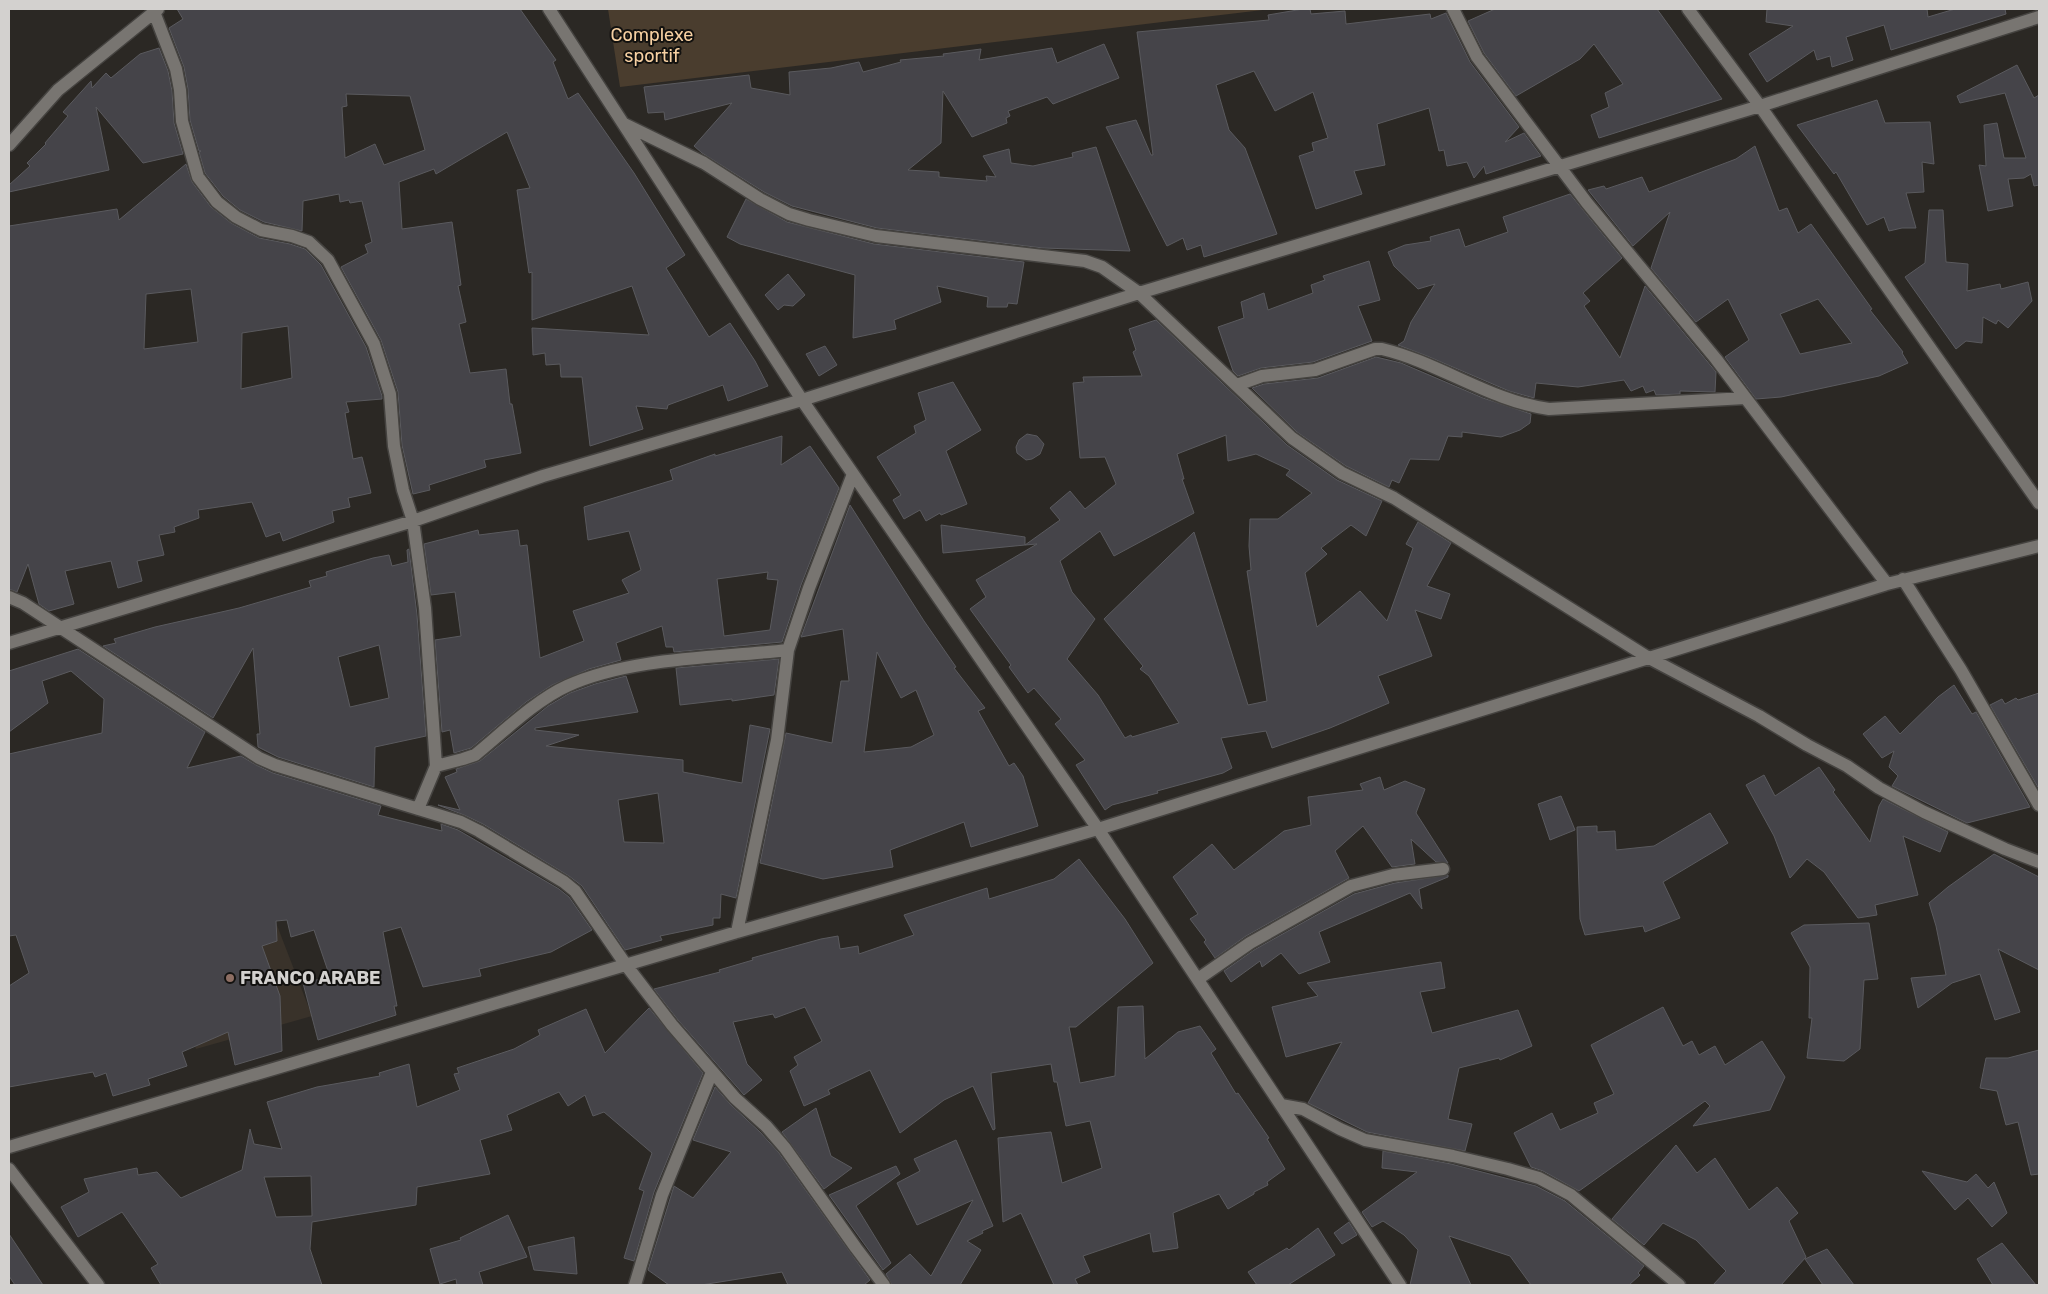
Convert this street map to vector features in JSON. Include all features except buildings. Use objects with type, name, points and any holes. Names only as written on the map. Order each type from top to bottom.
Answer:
[{"type":"street","points":[[549,9],[802,400],[1098,828],[1400,1285]]},
{"type":"street","points":[[1453,9],[1477,57],[1624,250],[1685,321],[1887,584]]},
{"type":"street","points":[[1688,9],[1760,106],[2039,504]]},
{"type":"street","points":[[9,145],[58,90],[156,10],[176,69],[180,90],[182,121],[198,177],[217,202],[236,217],[261,230],[292,236],[309,242],[328,260],[374,344],[390,394],[394,446],[412,522],[425,608],[436,766],[418,809]]},
{"type":"street","points":[[9,643],[412,522],[543,476],[802,400],[1140,293],[1760,106],[2039,17]]},
{"type":"street","points":[[624,124],[704,163],[760,199],[789,214],[808,220],[893,239],[1085,261],[1102,268],[1140,293],[1292,438],[1342,473],[1394,498],[1649,658],[1734,702],[1807,745],[1848,766],[1879,788],[1924,812],[2005,849],[2039,862]]},
{"type":"street","points":[[1237,385],[1262,376],[1316,370],[1375,349],[1382,349],[1509,399],[1549,409],[1745,398]]},
{"type":"street","points":[[737,932],[777,740],[788,650],[809,588],[853,474]]},
{"type":"street","points":[[9,1147],[737,932],[1098,828],[1903,579],[2039,546]]},
{"type":"street","points":[[1903,579],[1961,670],[2039,805]]},
{"type":"street","points":[[9,597],[23,603],[259,758],[275,765],[461,822],[564,882],[583,901],[626,966],[672,1025],[734,1098],[766,1126],[785,1148],[884,1285]]},
{"type":"street","points":[[436,766],[474,754],[545,699],[566,687],[591,678],[620,669],[788,650]]},
{"type":"street","points":[[1198,979],[1250,942],[1351,886],[1393,875],[1442,869]]},
{"type":"street","points":[[635,1285],[662,1195],[712,1072]]},
{"type":"street","points":[[1281,1105],[1304,1110],[1340,1130],[1365,1140],[1453,1156],[1539,1178],[1572,1195],[1679,1285]]},
{"type":"street","points":[[9,1169],[98,1285]]},
{"type":"shaded area","name":"FRANCO ARABE","points":[[268,902],[312,1016],[196,1049],[186,1015]]},
{"type":"green space","name":"Complexe sportif","points":[[608,9],[1271,9],[620,87]]},
{"type":"place","name":"FRANCO ARABE","points":[[230,978]]}]
